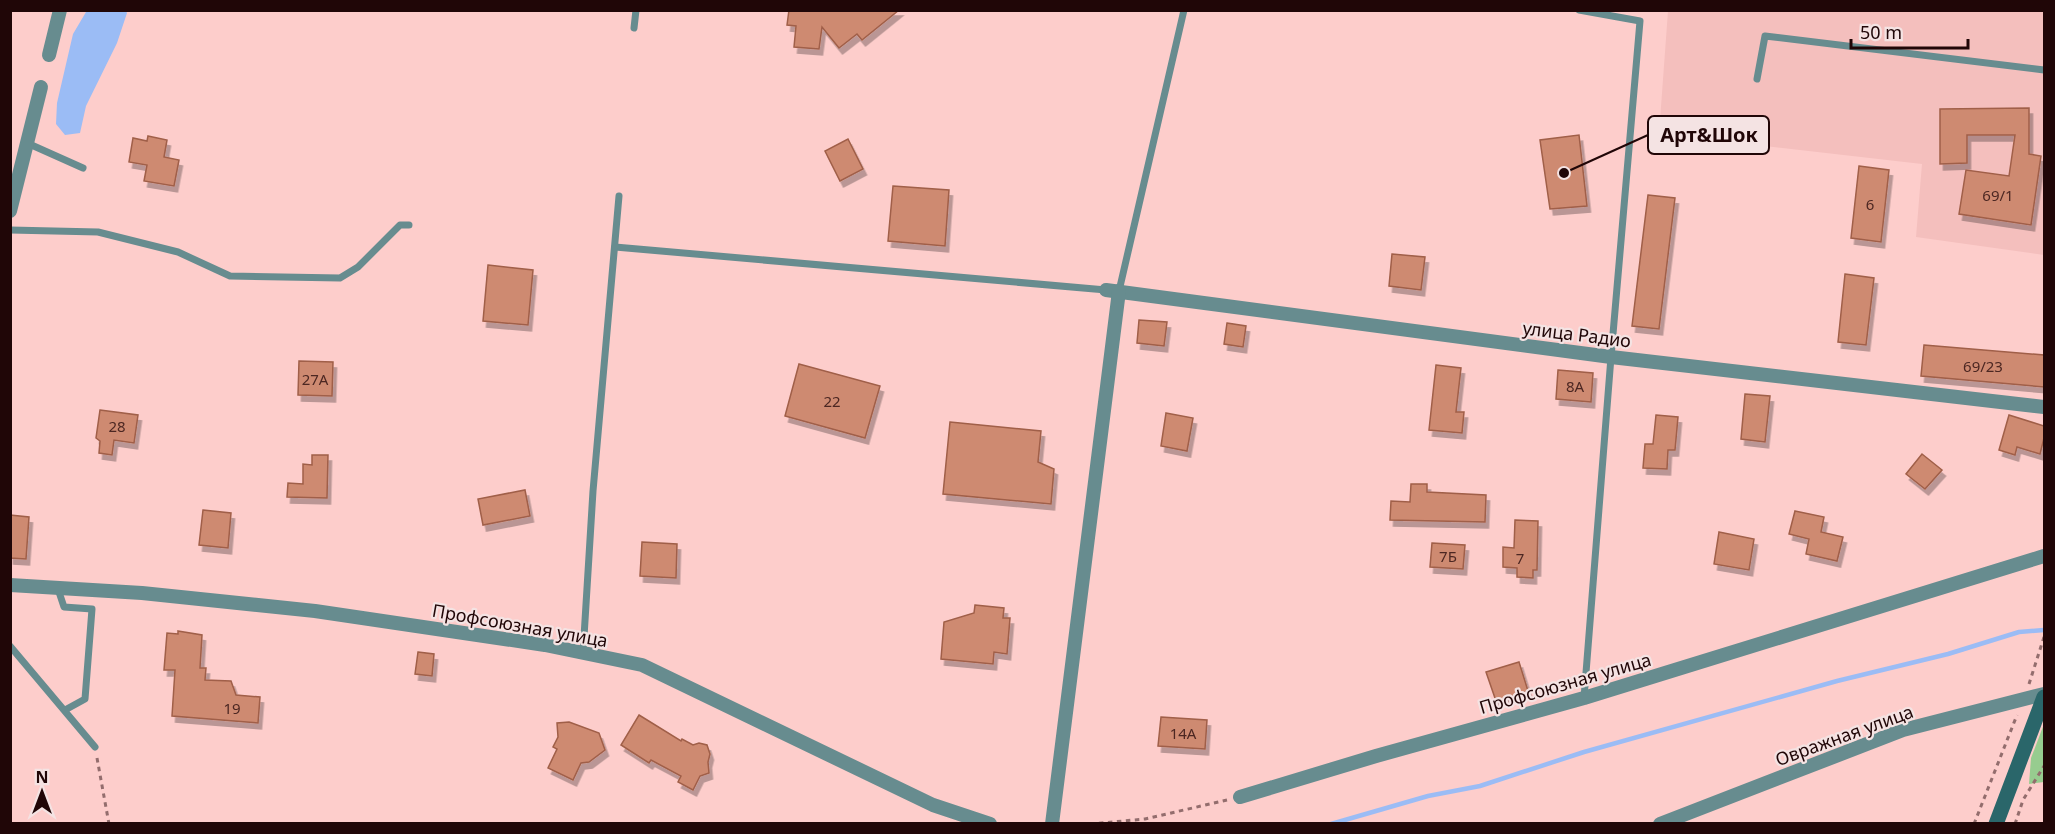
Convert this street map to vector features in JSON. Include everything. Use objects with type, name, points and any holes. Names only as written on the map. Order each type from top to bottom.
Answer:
[{"type":"main road","points":[[1996,824],[2044,695]]},
{"type":"street","points":[[49,55],[60,10]]},
{"type":"street","points":[[10,211],[41,87]]},
{"type":"street","points":[[1052,824],[1113,291]]},
{"type":"street","name":"улица Радио","points":[[1113,291],[1611,357],[2044,407]]},
{"type":"street","name":"Профсоюзная улица","points":[[1240,797],[1584,698],[2044,556]]},
{"type":"street","name":"Профсоюзная улица","points":[[10,585],[57,586],[142,593],[315,611],[545,645],[642,665],[933,805],[990,824]]},
{"type":"street","name":"Овражная улица","points":[[1660,824],[1903,730],[2044,695]]},
{"type":"lane","points":[[634,28],[636,10]]},
{"type":"lane","points":[[615,247],[1113,291],[1184,10]]},
{"type":"lane","points":[[1580,10],[1640,21],[1584,698]]},
{"type":"lane","points":[[1757,79],[1765,36],[2044,70]]},
{"type":"lane","points":[[27,143],[83,168]]},
{"type":"lane","points":[[583,653],[593,491],[619,196]]},
{"type":"lane","points":[[10,230],[98,232],[178,252],[230,276],[340,278],[358,267],[400,225],[409,225]]},
{"type":"lane","points":[[57,586],[64,607],[92,609],[86,699],[65,710]]},
{"type":"lane","points":[[10,646],[95,747]]},
{"type":"path","points":[[1974,824],[2024,700],[2044,638]]},
{"type":"path","points":[[95,747],[109,824]]},
{"type":"path","points":[[2015,824],[2023,800],[2044,766]]},
{"type":"path","points":[[1090,824],[1145,819],[1240,797]]},
{"type":"shaded area","points":[[1668,11],[2044,11],[2044,255],[1916,237],[1922,164],[1659,134]]},
{"type":"green space","points":[[2044,724],[2044,782],[2029,784],[2031,758]]},
{"type":"water","points":[[126,11],[127,13],[117,43],[86,106],[80,133],[65,135],[56,124],[57,103],[73,34],[86,12]]},
{"type":"building","points":[[789,10],[899,10],[862,40],[857,34],[839,48],[822,27],[819,49],[794,47],[796,26],[787,25]]},
{"type":"building","points":[[2029,108],[2029,154],[2041,156],[2031,225],[1959,214],[1966,170],[2009,176],[2015,135],[1967,135],[1967,163],[1940,164],[1940,109]]},
{"type":"building","points":[[1579,135],[1587,206],[1550,209],[1540,140]]},
{"type":"building","points":[[148,136],[167,140],[164,157],[179,160],[174,186],[144,181],[147,165],[129,162],[133,138],[147,141]]},
{"type":"building","points":[[848,139],[863,169],[840,181],[825,151]]},
{"type":"building","points":[[1859,166],[1889,170],[1881,242],[1851,238]]},
{"type":"building","points":[[893,186],[949,190],[945,246],[888,241]]},
{"type":"building","points":[[1648,195],[1675,198],[1659,329],[1632,326]]},
{"type":"building","points":[[1392,254],[1425,257],[1421,290],[1389,286]]},
{"type":"building","points":[[488,265],[533,270],[528,325],[483,321]]},
{"type":"building","points":[[1845,274],[1874,278],[1866,345],[1838,342]]},
{"type":"building","points":[[1139,320],[1167,322],[1164,346],[1137,343]]},
{"type":"building","points":[[1227,323],[1246,326],[1243,347],[1224,344]]},
{"type":"building","points":[[1924,345],[2044,355],[2044,387],[1921,376]]},
{"type":"building","points":[[299,361],[333,362],[332,396],[298,395]]},
{"type":"building","points":[[799,364],[880,386],[865,438],[785,416]]},
{"type":"building","points":[[1436,365],[1461,368],[1456,412],[1464,412],[1462,433],[1429,430]]},
{"type":"building","points":[[1558,370],[1593,373],[1591,402],[1556,399]]},
{"type":"building","points":[[1745,394],[1770,396],[1765,442],[1741,439]]},
{"type":"building","points":[[100,410],[138,415],[134,443],[114,440],[112,455],[99,453],[100,441],[96,438]]},
{"type":"building","points":[[1166,413],[1193,418],[1187,451],[1161,446]]},
{"type":"building","points":[[1656,415],[1678,417],[1675,450],[1668,450],[1667,469],[1643,468],[1645,444],[1653,444]]},
{"type":"building","points":[[2009,415],[2044,426],[2040,454],[2017,447],[2015,455],[1999,450]]},
{"type":"building","points":[[950,422],[1041,431],[1038,462],[1054,469],[1051,504],[943,494]]},
{"type":"building","points":[[1922,454],[1942,470],[1925,489],[1906,474]]},
{"type":"building","points":[[312,455],[328,455],[327,498],[287,497],[288,483],[303,484],[303,464],[312,465]]},
{"type":"building","points":[[1411,484],[1427,484],[1427,492],[1486,495],[1485,522],[1390,520],[1391,501],[1410,502]]},
{"type":"building","points":[[525,490],[530,516],[483,525],[478,499]]},
{"type":"building","points":[[203,510],[231,513],[228,548],[199,545]]},
{"type":"building","points":[[1795,511],[1824,517],[1821,532],[1843,537],[1837,561],[1806,554],[1809,539],[1789,534]]},
{"type":"building","points":[[10,515],[29,517],[26,559],[10,558]]},
{"type":"building","points":[[1515,520],[1538,521],[1537,570],[1533,570],[1533,578],[1517,577],[1517,568],[1503,567],[1503,547],[1514,548]]},
{"type":"building","points":[[1719,532],[1754,539],[1749,570],[1714,564]]},
{"type":"building","points":[[642,542],[677,544],[676,578],[640,576]]},
{"type":"building","points":[[1432,543],[1465,545],[1463,569],[1430,567]]},
{"type":"building","points":[[975,605],[1004,608],[1003,618],[1010,618],[1007,654],[994,652],[993,664],[941,659],[944,622],[974,613]]},
{"type":"building","points":[[178,631],[202,635],[200,668],[206,668],[205,680],[231,681],[236,695],[260,697],[258,723],[172,716],[175,670],[164,670],[167,633],[178,634]]},
{"type":"building","points":[[418,652],[434,654],[432,676],[415,674]]},
{"type":"building","points":[[1519,662],[1528,691],[1496,701],[1486,672]]},
{"type":"building","points":[[639,715],[681,741],[682,739],[693,745],[699,743],[707,745],[710,754],[709,773],[700,776],[693,790],[678,782],[681,776],[651,760],[649,763],[621,745]]},
{"type":"building","points":[[1161,717],[1207,720],[1205,749],[1158,746]]},
{"type":"building","points":[[569,722],[599,733],[605,750],[589,762],[581,763],[573,780],[548,768],[557,749],[553,747],[558,737],[557,723]]},
{"type":"waterway","points":[[1331,824],[1428,796],[1480,786],[1584,752],[1837,681],[1948,654],[2019,632],[2044,630]]},
{"type":"place","name":"Арт&Шок","points":[[1564,173]]}]
